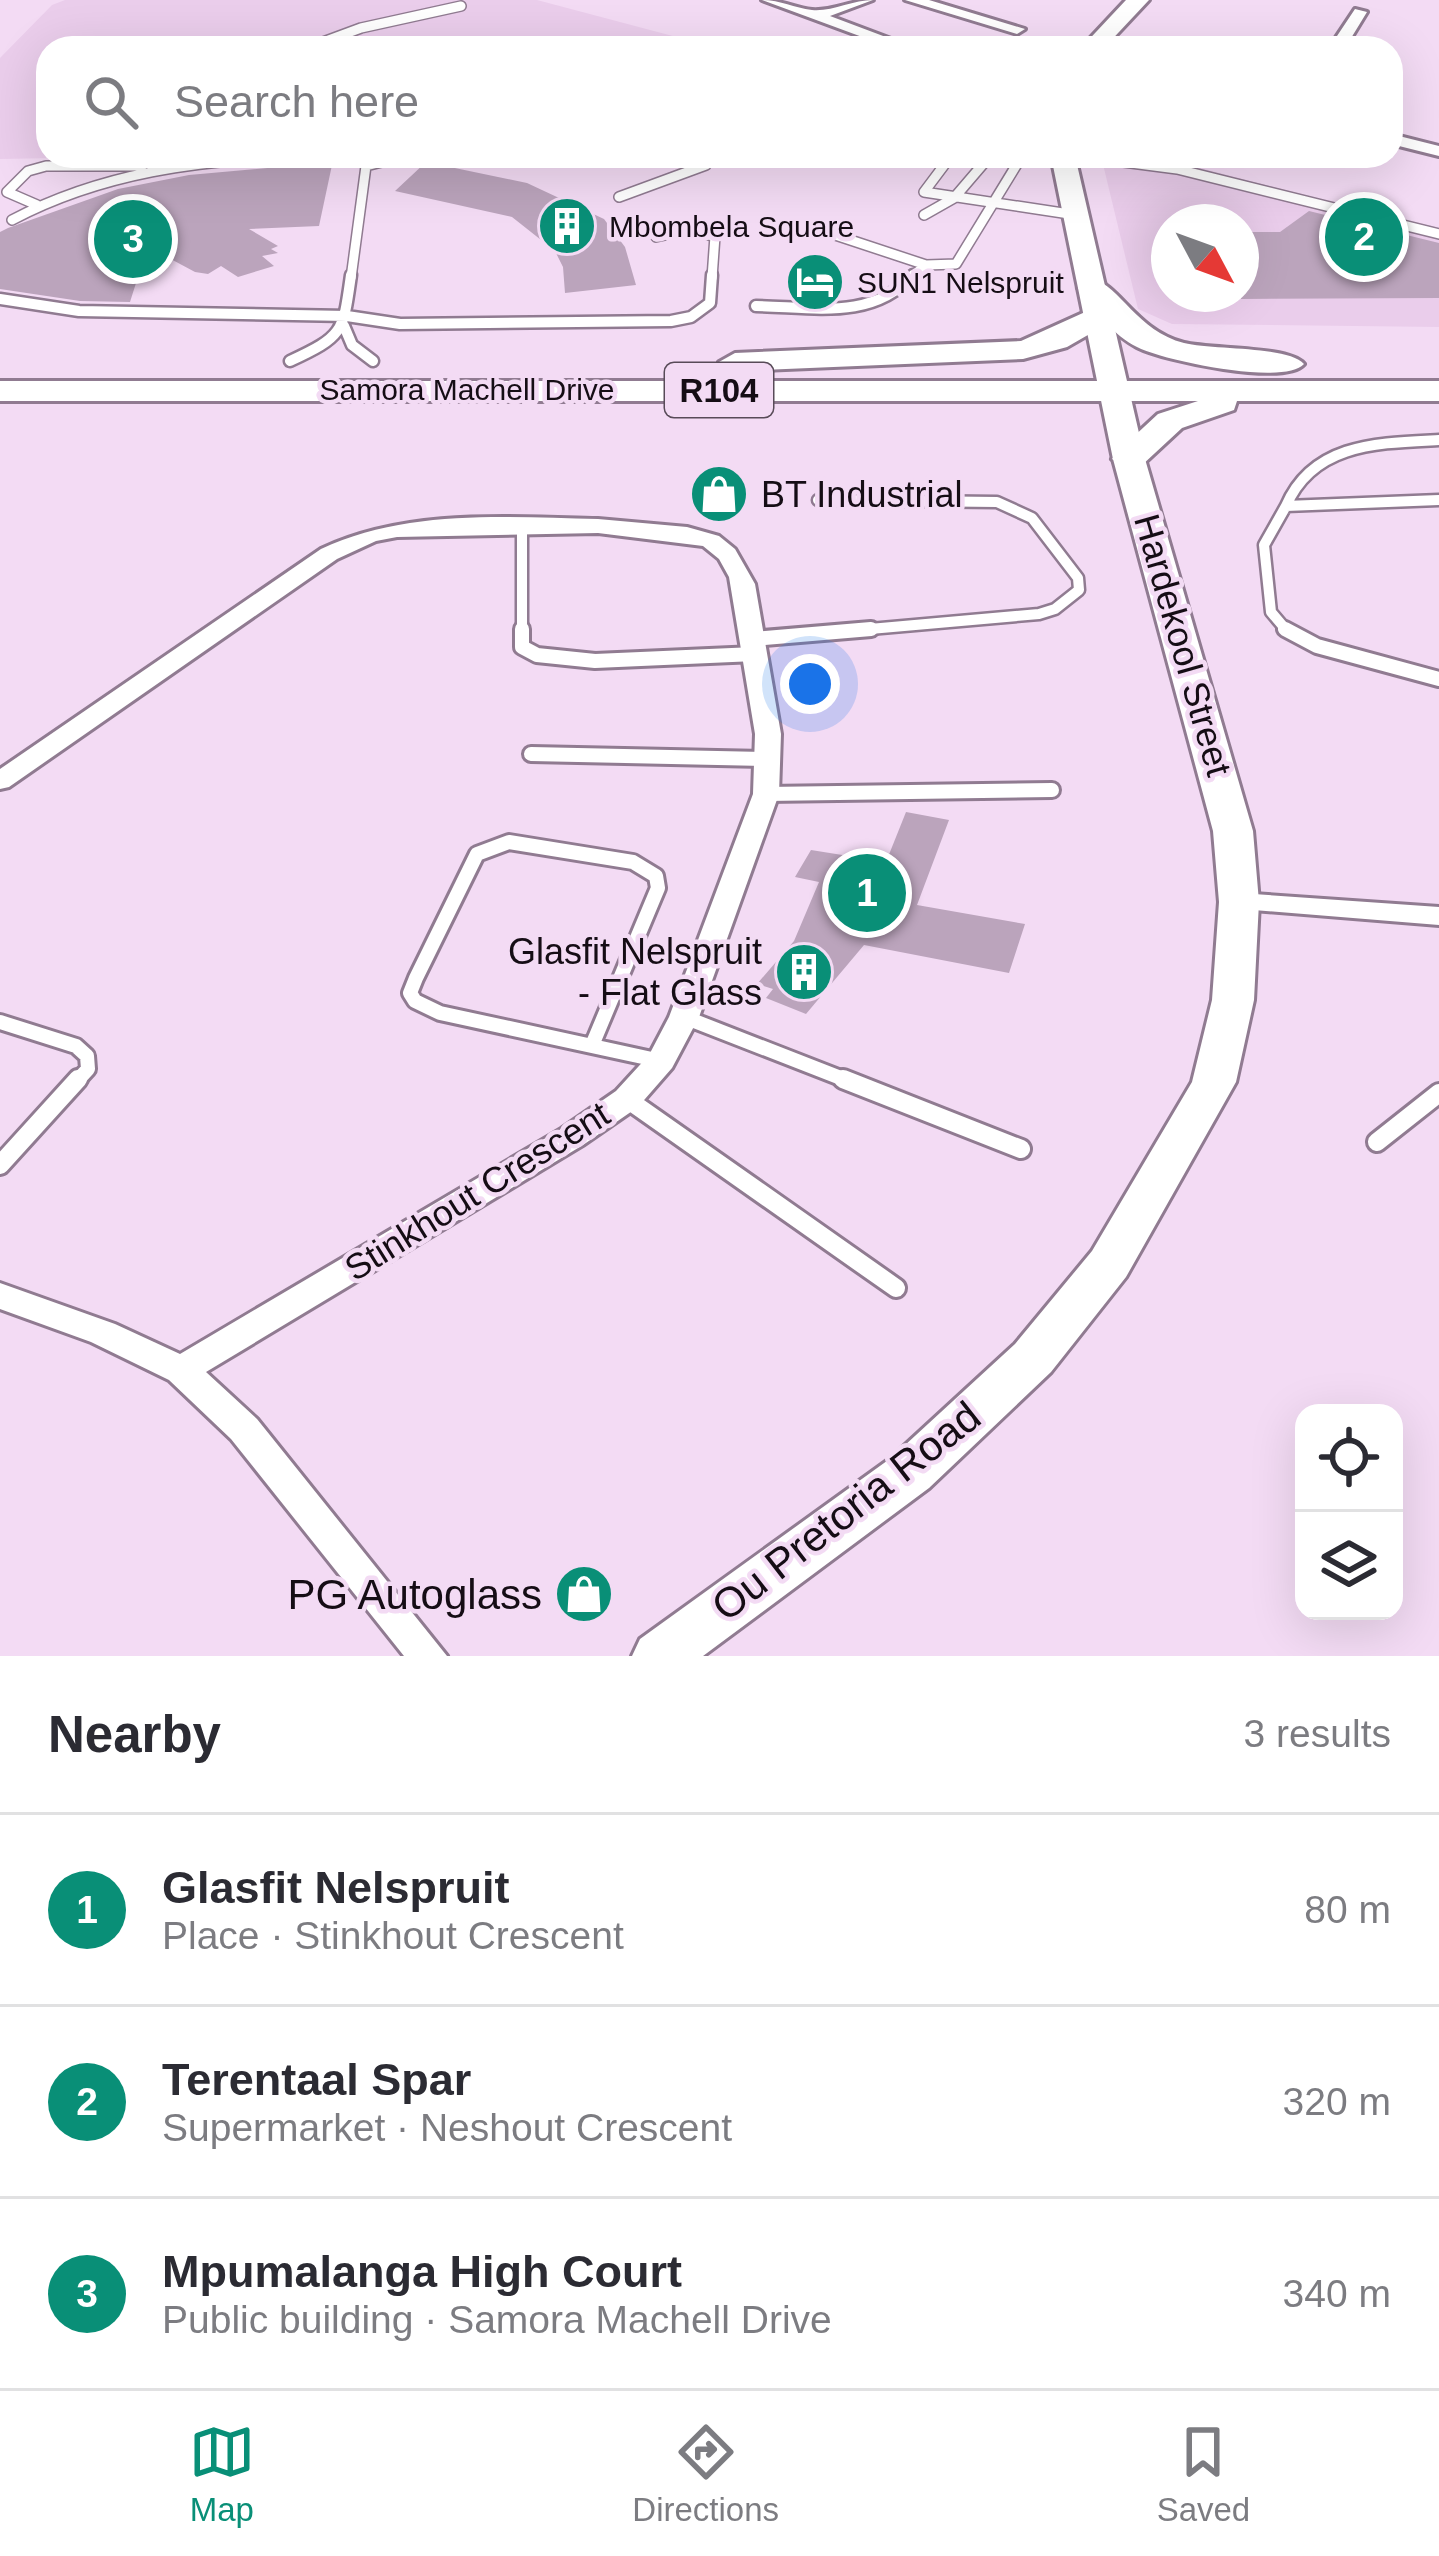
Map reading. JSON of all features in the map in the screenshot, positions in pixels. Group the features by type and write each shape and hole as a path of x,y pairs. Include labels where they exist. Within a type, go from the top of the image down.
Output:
{"main road":[{"path":"1135,36 1163,0"},
{"path":"1103,36 1136,2"},
{"name":"Hardekool Street","path":"1066,168 1129,459 1220,771 1233,831 1239,902"},
{"path":"735,362 1023,350 1056,340 1095,302 1144,338 1178,349 1288,364"},
{"name":"Samora Machell Drive","path":"0,365 735,362 1111,377 1435,382"},
{"name":"Samora Machell Drive","path":"0,391 1111,377 1288,364 1435,382"},
{"path":"1129,459 1170,421 1221,403 1435,382"},
{"name":"Ou Pretoria Road","path":"660,1656 910,1473 1033,1358 1109,1264 1214,1082 1233,1000 1239,902"}],"street":[{"path":"769,0 872,36"},
{"path":"814,16 866,0"},
{"path":"912,0 1017,29"},
{"path":"1345,36 1360,12"},
{"path":"1403,142 1439,151"},
{"name":"Stinkhout Crescent","path":"0,781 329,554 372,535 410,529 640,526 708,539 737,566 768,734 766,794 684,1017 661,1061 627,1099 572,1137 181,1370"},
{"path":"1239,902 1439,916"},
{"path":"0,1296 103,1333 181,1370 244,1430 427,1656"}],"lane":[{"path":"340,36 461,6"},
{"path":"36,168 7,192 38,205"},
{"path":"12,220 38,205 158,168"},
{"path":"366,168 345,321 352,345 373,361"},
{"path":"619,197 698,168"},
{"path":"940,168 922,189 928,195 1076,215"},
{"path":"924,215 954,198 980,168"},
{"path":"814,228 926,265 950,266 961,260 1015,168"},
{"path":"1169,168 1439,234"},
{"path":"0,299 79,311 400,324 671,321 705,310 710,304 715,236 683,231 656,237"},
{"path":"756,306 841,306 885,299 926,265"},
{"path":"290,361 323,346 345,321"},
{"path":"1439,440 1331,454 1300,475 1264,545 1271,612 1288,632 1317,646 1439,679"},
{"path":"522,527 522,647 530,656 566,662 1039,614 1055,609 1079,590 1078,578 1032,518 997,502 818,500"},
{"path":"1286,506 1439,500"},
{"path":"532,754 767,759"},
{"path":"766,794 1052,790"},
{"path":"592,1043 658,888 656,876 633,862 509,842 492,845 477,854 410,993 415,1001 440,1013 661,1061"},
{"path":"684,1017 1021,1149"},
{"path":"0,1022 76,1046 87,1056 88,1069 0,1165"},
{"path":"1377,1142 1439,1094"},
{"path":"627,1099 896,1288"}],"shaded area":[{"path":"65,0 537,0 673,36 36,36 36,158 0,159 0,58 52,5"},
{"path":"1104,168 1200,168 1439,230 1439,327 1172,324 1138,309"}],"building":[{"path":"331,168 319,226 249,229 278,246 271,249 278,253 262,256 274,266 238,277 221,266 208,274 195,272 167,257 136,283 130,302 80,301 0,289 0,232 118,189 189,175"},
{"name":"Mbombela Square","path":"420,168 455,168 527,183 604,219 625,247 636,285 565,293 563,267 555,251 512,217 395,191"},
{"path":"1309,211 1439,243 1439,298 1259,299 1259,232 1280,232"},
{"path":"906,812 949,820 917,905 1025,924 1009,973 864,945 806,1014 766,998 773,989 757,984 794,941 819,882 795,877 811,850 886,862"}],"place":[{"name":"Mbombela Square","path":"567,226"},
{"name":"Terentaal Spar","path":"1364,237"},
{"name":"Mpumalanga High Court","path":"133,239"},
{"name":"SUN1 Nelspruit","path":"815,282"},
{"name":"BT Industrial","path":"719,494"},
{"name":"Glasfit Nelspruit","path":"867,893"},
{"name":"Glasfit Nelspruit - Flat Glass","path":"804,972"},
{"name":"PG Autoglass","path":"584,1594"}]}
